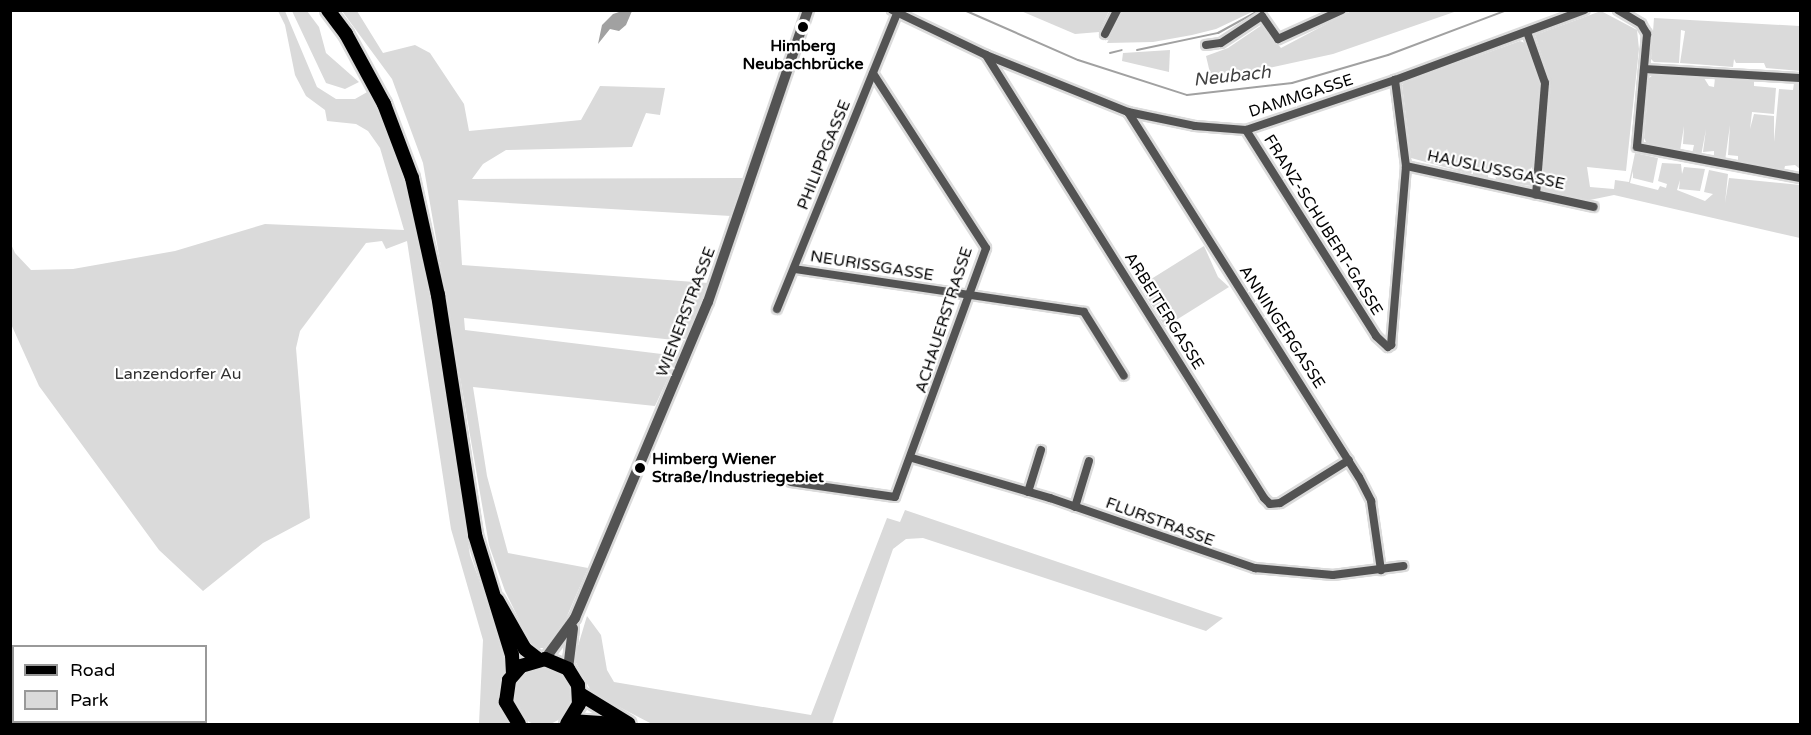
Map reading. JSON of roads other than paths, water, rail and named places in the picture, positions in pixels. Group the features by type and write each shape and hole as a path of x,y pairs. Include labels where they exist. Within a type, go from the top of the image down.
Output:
{"main road":[{"path":"328,10 346,34 384,104 412,178 438,295 475,535 513,673 507,687 506,702 517,724"},
{"path":"493,594 525,649 541,659 568,669 580,694 629,724"},
{"path":"513,673 541,659"},
{"path":"580,694 569,723 616,724"}],"street":[{"name":"WIENERSTRASSE","path":"568,669 575,618 708,302 808,10"},
{"path":"1105,34 1117,10"},
{"path":"1206,45 1221,43 1262,16 1278,39 1342,10"},
{"name":"DAMMGASSE","path":"895,12 986,55 1128,112 1195,126 1246,130 1395,80 1584,10"},
{"path":"1617,10 1646,31 1637,147 1800,178"},
{"name":"PHILIPPGASSE","path":"777,309 873,73 895,12"},
{"path":"1527,32 1545,84 1536,195"},
{"name":"ARBEITERGASSE","path":"986,55 1264,498 1270,504 1280,503 1349,460"},
{"path":"1644,69 1800,78"},
{"name":"ACHAUERSTRASSE","path":"791,482 895,497 912,458 986,248 873,73"},
{"name":"HAUSLUSSGASSE","path":"1395,80 1406,166 1594,207"},
{"name":"ANNINGERGASSE","path":"1128,112 1349,460 1371,501 1381,570"},
{"name":"FRANZ-SCHUBERT-GASSE","path":"1246,130 1382,345 1391,345 1406,166"},
{"name":"NEURISSGASSE","path":"794,269 1084,312 1124,376"},
{"path":"1028,492 1041,450"},
{"name":"FLURSTRASSE","path":"912,458 1075,507 1255,568 1333,575 1403,566"},
{"path":"1075,507 1089,461"},
{"name":"WIENERSTRASSE","path":"541,659 575,618"}],"waterway":[{"name":"Neubach","path":"964,10 1078,60 1187,95 1292,83 1388,55 1507,10"},
{"path":"1137,50 1218,33 1260,10"},
{"path":"1110,53 1122,50"}],"place":[{"name":"Himberg Neubachbrücke","path":"803,27"},
{"name":"Himberg Wiener Straße/Industriegebiet","path":"640,468"}],"park label":[{"name":"Lanzendorfer Au","path":"178,374"}]}
